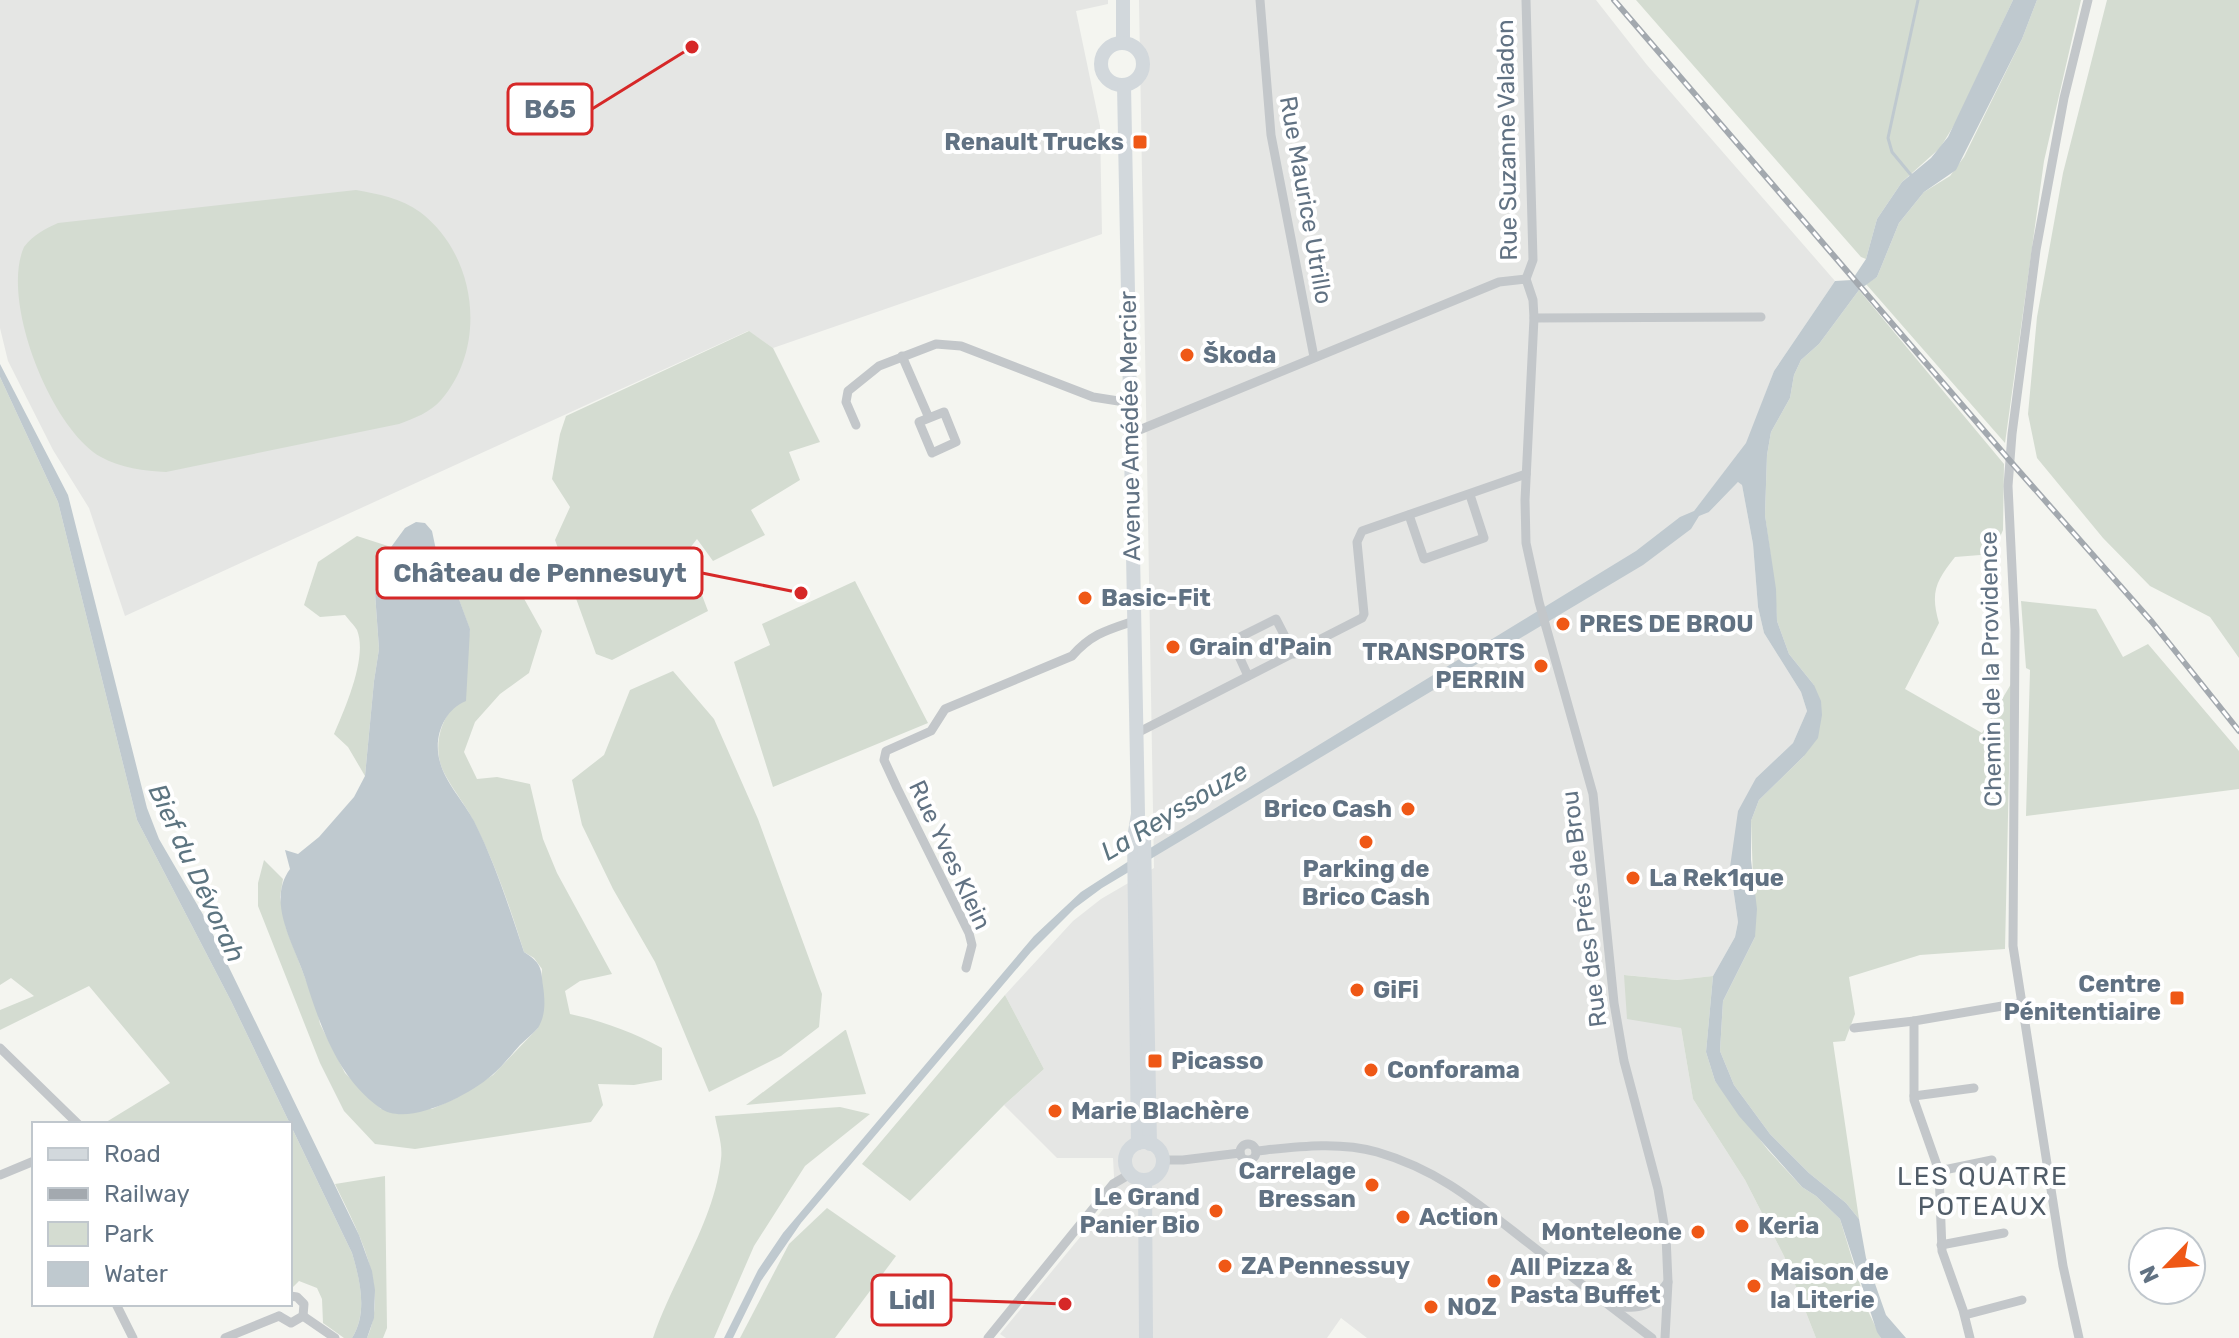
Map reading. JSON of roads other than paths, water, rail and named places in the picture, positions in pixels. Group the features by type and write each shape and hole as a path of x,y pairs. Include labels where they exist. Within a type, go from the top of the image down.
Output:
{"main road":[{"path":"1123,0 1123,43"},
{"path":"1123,43 1136,49 1143,61 1141,75 1124,85 1108,79 1102,64 1108,49 1123,43"},
{"name":"Avenue Amédée Mercier","path":"1124,85 1137,733 1138,814 1134,838 1139,853 1144,1144"},
{"path":"1144,1144 1158,1150 1162,1160 1156,1175 1145,1180 1130,1174 1125,1157 1128,1151 1144,1144"},
{"path":"1145,1180 1146,1338"}],"street":[{"name":"Rue Maurice Utrillo","path":"1260,0 1271,135 1314,357"},
{"name":"Rue Suzanne Valadon","path":"1526,0 1533,260 1526,279"},
{"name":"Chemin de la Providence","path":"2079,1338 2063,1266 2013,946 2015,644 2008,486 2012,434 2041,223 2064,98 2088,0"},
{"path":"1132,433 1499,282 1526,279"},
{"name":"Rue des Prés de Brou","path":"1526,279 1533,300 1534,318 1526,474 1526,543 1539,602 1593,794 1614,1003 1624,1061 1658,1189 1666,1236 1668,1282 1665,1338"},
{"path":"1534,318 1761,317"},
{"path":"856,425 846,402 848,391 879,366 936,344 961,346 1093,397 1131,403"},
{"path":"902,356 929,418"},
{"path":"944,412 956,442 932,453 919,422 929,418 944,412"},
{"path":"1137,733 1362,618 1358,536 1362,531 1526,474"},
{"path":"1409,515 1424,559 1484,538 1470,495"},
{"path":"1248,676 1232,641 1276,619 1294,654"},
{"name":"Rue Yves Klein","path":"966,968 972,945 969,933 884,760 886,751 931,731 945,709 1072,656 1085,641 1102,631 1134,621"},
{"path":"1854,1028 2020,1003"},
{"path":"1914,1021 1914,1096 1939,1171 1941,1245 1970,1338"},
{"path":"0,1048 76,1122"},
{"path":"1914,1096 1974,1088"},
{"path":"1162,1160 1240,1153 1241,1158 1249,1161 1256,1151 1306,1145 1375,1151 1454,1185 1652,1338"},
{"path":"1939,1171 1992,1160"},
{"path":"0,1175 32,1162"},
{"path":"988,1338 1113,1184 1130,1174"},
{"path":"1941,1245 2004,1233"},
{"path":"1608,1304 1629,1309 1643,1307 1656,1298 1668,1282"},
{"path":"292,1296 304,1304 303,1316"},
{"path":"1965,1315 2022,1300"},
{"path":"117,1306 133,1338"},
{"path":"279,1306 279,1316"},
{"path":"279,1316 291,1323 303,1316"},
{"path":"225,1338 243,1334 279,1316"},
{"path":"303,1316 335,1338"}],"water":[{"path":"2013,0 2037,0 2022,39 1956,170 1924,192 1899,223 1877,277 1859,290 1819,344 1801,360 1794,375 1790,398 1771,432 1765,515 1776,589 1777,621 1789,654 1814,685 1821,701 1822,715 1818,738 1759,800 1751,821 1751,860 1757,909 1755,937 1723,1001 1720,1051 1734,1085 1770,1134 1809,1173 1846,1203 1859,1219 1866,1258 1886,1315 1906,1338 1881,1338 1840,1219 1802,1187 1739,1116 1715,1081 1706,1052 1713,976 1735,937 1738,922 1730,867 1738,811 1756,778 1793,743 1807,711 1801,692 1764,633 1758,607 1753,544 1742,485 1738,482 1709,512 1699,516 1691,529 1643,565 1102,888 1075,908 1031,952 801,1223 761,1281 733,1338 724,1338 758,1270 783,1233 1034,936 1081,892 1636,551 1680,517 1694,511 1746,443 1774,371 1835,281 1852,280 1866,259 1877,219 1902,182 1931,158 1948,137"},
{"path":"0,364 68,495 147,808 159,839 205,918 359,1235 372,1271 375,1290 374,1318 367,1338 352,1338 361,1307 360,1285 352,1253 292,1128 292,1122 289,1122 231,1001 137,820 58,502 0,377"},
{"path":"416,522 425,523 432,531 440,569 456,591 470,629 466,701 451,711 442,726 438,744 440,762 482,837 524,952 539,966 544,1002 538,1028 491,1076 453,1100 406,1114 380,1108 341,1066 324,1032 284,923 281,895 290,869 285,850 298,854 319,837 354,797 365,776 379,649 375,593 386,554 405,528"}],"waterway":[{"path":"1911,175 1892,152 1888,138 1918,0"}],"railway":[{"path":"1614,0 2152,622 2239,731"}],"place":[{"name":"B65","path":"692,47"},
{"name":"Renault Trucks","path":"1140,142"},
{"name":"Škoda","path":"1187,355"},
{"name":"Château de Pennesuyt","path":"801,593"},
{"name":"Basic-Fit","path":"1085,598"},
{"name":"PRES DE BROU","path":"1563,624"},
{"name":"Grain d'Pain","path":"1173,647"},
{"name":"TRANSPORTS PERRIN","path":"1541,666"},
{"name":"Brico Cash","path":"1408,809"},
{"name":"Parking de Brico Cash","path":"1366,842"},
{"name":"La Rek1que","path":"1633,878"},
{"name":"GiFi","path":"1357,990"},
{"name":"Centre Pénitentiaire","path":"2177,998"},
{"name":"Picasso","path":"1155,1061"},
{"name":"Conforama","path":"1371,1070"},
{"name":"Marie Blachère","path":"1055,1111"},
{"name":"Carrelage Bressan","path":"1372,1185"},
{"name":"Le Grand Panier Bio","path":"1216,1211"},
{"name":"Action","path":"1403,1217"},
{"name":"Keria","path":"1742,1226"},
{"name":"Monteleone","path":"1698,1232"},
{"name":"ZA Pennessuy","path":"1225,1266"},
{"name":"All Pizza & Pasta Buffet","path":"1494,1281"},
{"name":"Maison de la Literie","path":"1754,1286"},
{"name":"Lidl","path":"1065,1304"},
{"name":"NOZ","path":"1431,1307"}],"district":[{"name":"LES QUATRE POTEAUX","path":"1983,1191"}],"water label":[{"name":"La Reyssouze","path":"1174,811"},
{"name":"Bief du Dévorah","path":"197,873"}]}
